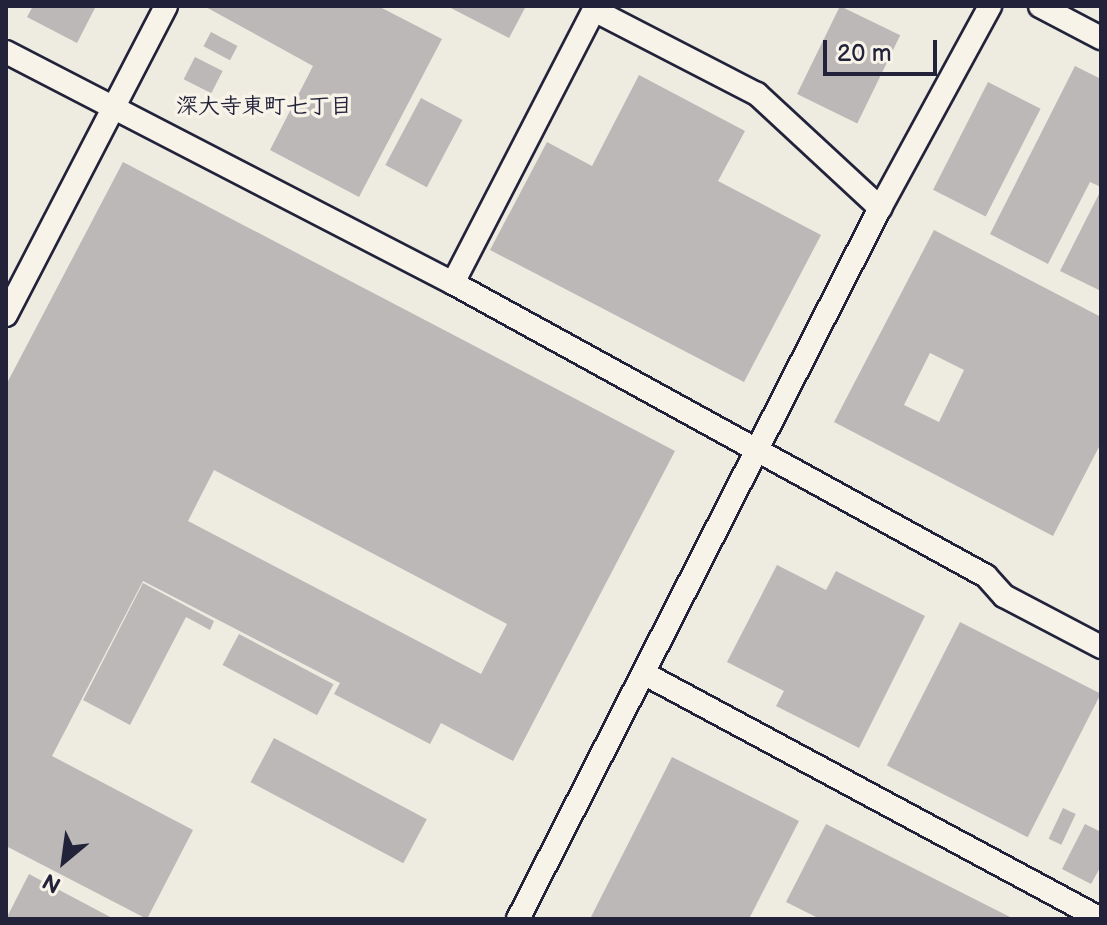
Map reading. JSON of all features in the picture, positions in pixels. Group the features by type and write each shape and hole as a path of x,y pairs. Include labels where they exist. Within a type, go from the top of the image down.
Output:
{"lane":[{"path":"6,315 116,108 166,6"},
{"path":"518,919 880,208 990,6"},
{"path":"1040,6 1101,38"},
{"path":"453,283 595,8 757,94 880,208"},
{"path":"6,52 453,283 986,576 1004,596 1101,647"},
{"path":"645,674 1101,919"}],"building":[{"path":"33,6 96,6 77,43 27,17"},
{"path":"204,6 378,6 442,39 359,197 270,150 313,66"},
{"path":"447,6 526,6 509,38"},
{"path":"840,6 900,35 857,123 797,94"},
{"path":"211,32 237,46 230,60 203,46"},
{"path":"195,57 223,71 211,93 184,79"},
{"path":"1075,66 1101,79 1101,187 1090,182 1048,264 990,234"},
{"path":"639,75 745,131 718,181 821,235 744,382 490,250 547,142 592,166"},
{"path":"988,82 1041,109 986,217 933,190"},
{"path":"421,98 462,120 427,187 385,165"},
{"path":"123,162 675,451 513,761 441,723 430,744 334,694 340,683 143,581 52,756 193,830 147,919 6,846 6,385","holes":["214,470 507,624 481,674 188,521"]},
{"path":"1101,190 1101,291 1060,271"},
{"path":"934,230 1101,317 1101,443 1053,536 834,422","holes":["930,353 964,370 939,422 904,405"]},
{"path":"777,565 826,590 836,571 925,616 859,748 776,706 784,691 727,662"},
{"path":"143,583 214,621 210,630 186,617 130,725 83,700"},
{"path":"960,622 1101,694 1028,837 887,765"},
{"path":"239,634 333,684 317,715 223,665"},
{"path":"274,738 427,819 403,863 251,782"},
{"path":"672,757 799,821 749,919 590,919"},
{"path":"1063,808 1076,814 1061,845 1049,839"},
{"path":"826,824 1014,919 820,919 786,902"},
{"path":"1085,824 1101,832 1101,866 1091,884 1062,869"},
{"path":"29,874 114,919 6,919"}],"district":[{"name":"深大寺東町七丁目","path":"264,107"}]}
